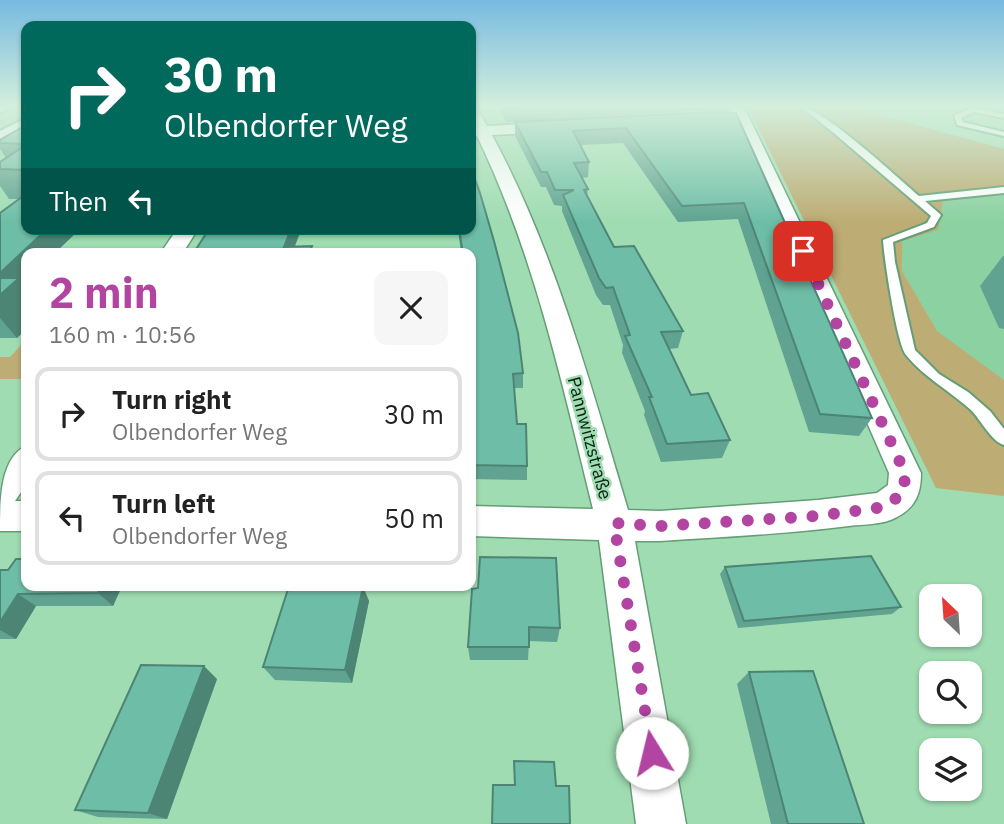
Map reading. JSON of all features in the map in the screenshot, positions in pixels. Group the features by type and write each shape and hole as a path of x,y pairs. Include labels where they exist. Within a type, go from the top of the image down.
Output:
{"street":[{"name":"Pannwitzstraße","path":"487,145 506,178 537,258 579,393 614,523 661,824"},
{"path":"476,521 660,526 818,516 885,507 904,492 905,473 751,145"},
{"path":"0,496 21,466"},
{"path":"0,516 21,516"}],"lane":[{"path":"852,145 936,215 931,225 888,240 890,262 909,351 934,377 963,395 985,415 1004,439"},
{"path":"918,199 1004,190"}],"shaded area":[{"path":"767,145 991,145 1004,149 1004,194 943,201 938,230 902,241 902,271 937,331 1004,380 1004,496 936,488"},
{"path":"1004,194 1004,380 937,332 902,271 902,241 937,230 942,201"},
{"path":"21,345 21,379 0,379 0,357 10,357"}],"building":[{"path":"527,145 580,145 589,162 574,163 588,189 584,190 614,247 634,246 683,331 661,332 691,395 708,393 730,440 667,444 649,397 652,397 625,336 630,335 613,287 606,288 599,278 563,195 574,190 555,190 547,172 541,172"},
{"path":"639,145 750,145 872,418 820,414 744,203 682,206"},
{"path":"21,148 21,170 0,169 0,162"},
{"path":"476,182 518,333 523,373 513,374 517,424 526,424 527,466 476,465 476,248 462,248 460,235 476,235"},
{"path":"21,198 21,235 41,235 27,248 21,248 21,253 0,273 0,213"},
{"path":"205,235 289,235 284,247 312,246 311,248 197,248"},
{"path":"0,278 19,278 0,295"},
{"path":"871,556 901,607 744,621 725,567"},
{"path":"480,557 556,558 560,628 529,627 529,647 468,647 472,591 478,588"},
{"path":"16,559 21,559 21,591 99,591 18,594 0,622 0,570 8,570"},
{"path":"287,591 362,591 345,670 263,667"},
{"path":"141,665 204,666 148,813 75,810"},
{"path":"813,671 864,824 788,824 749,672"},
{"path":"514,761 554,762 556,786 569,786 570,824 492,824 493,785 515,785"}],"route":[{"path":"652,753 614,523 660,526 818,516 885,507 904,492 905,473 803,251"}]}
